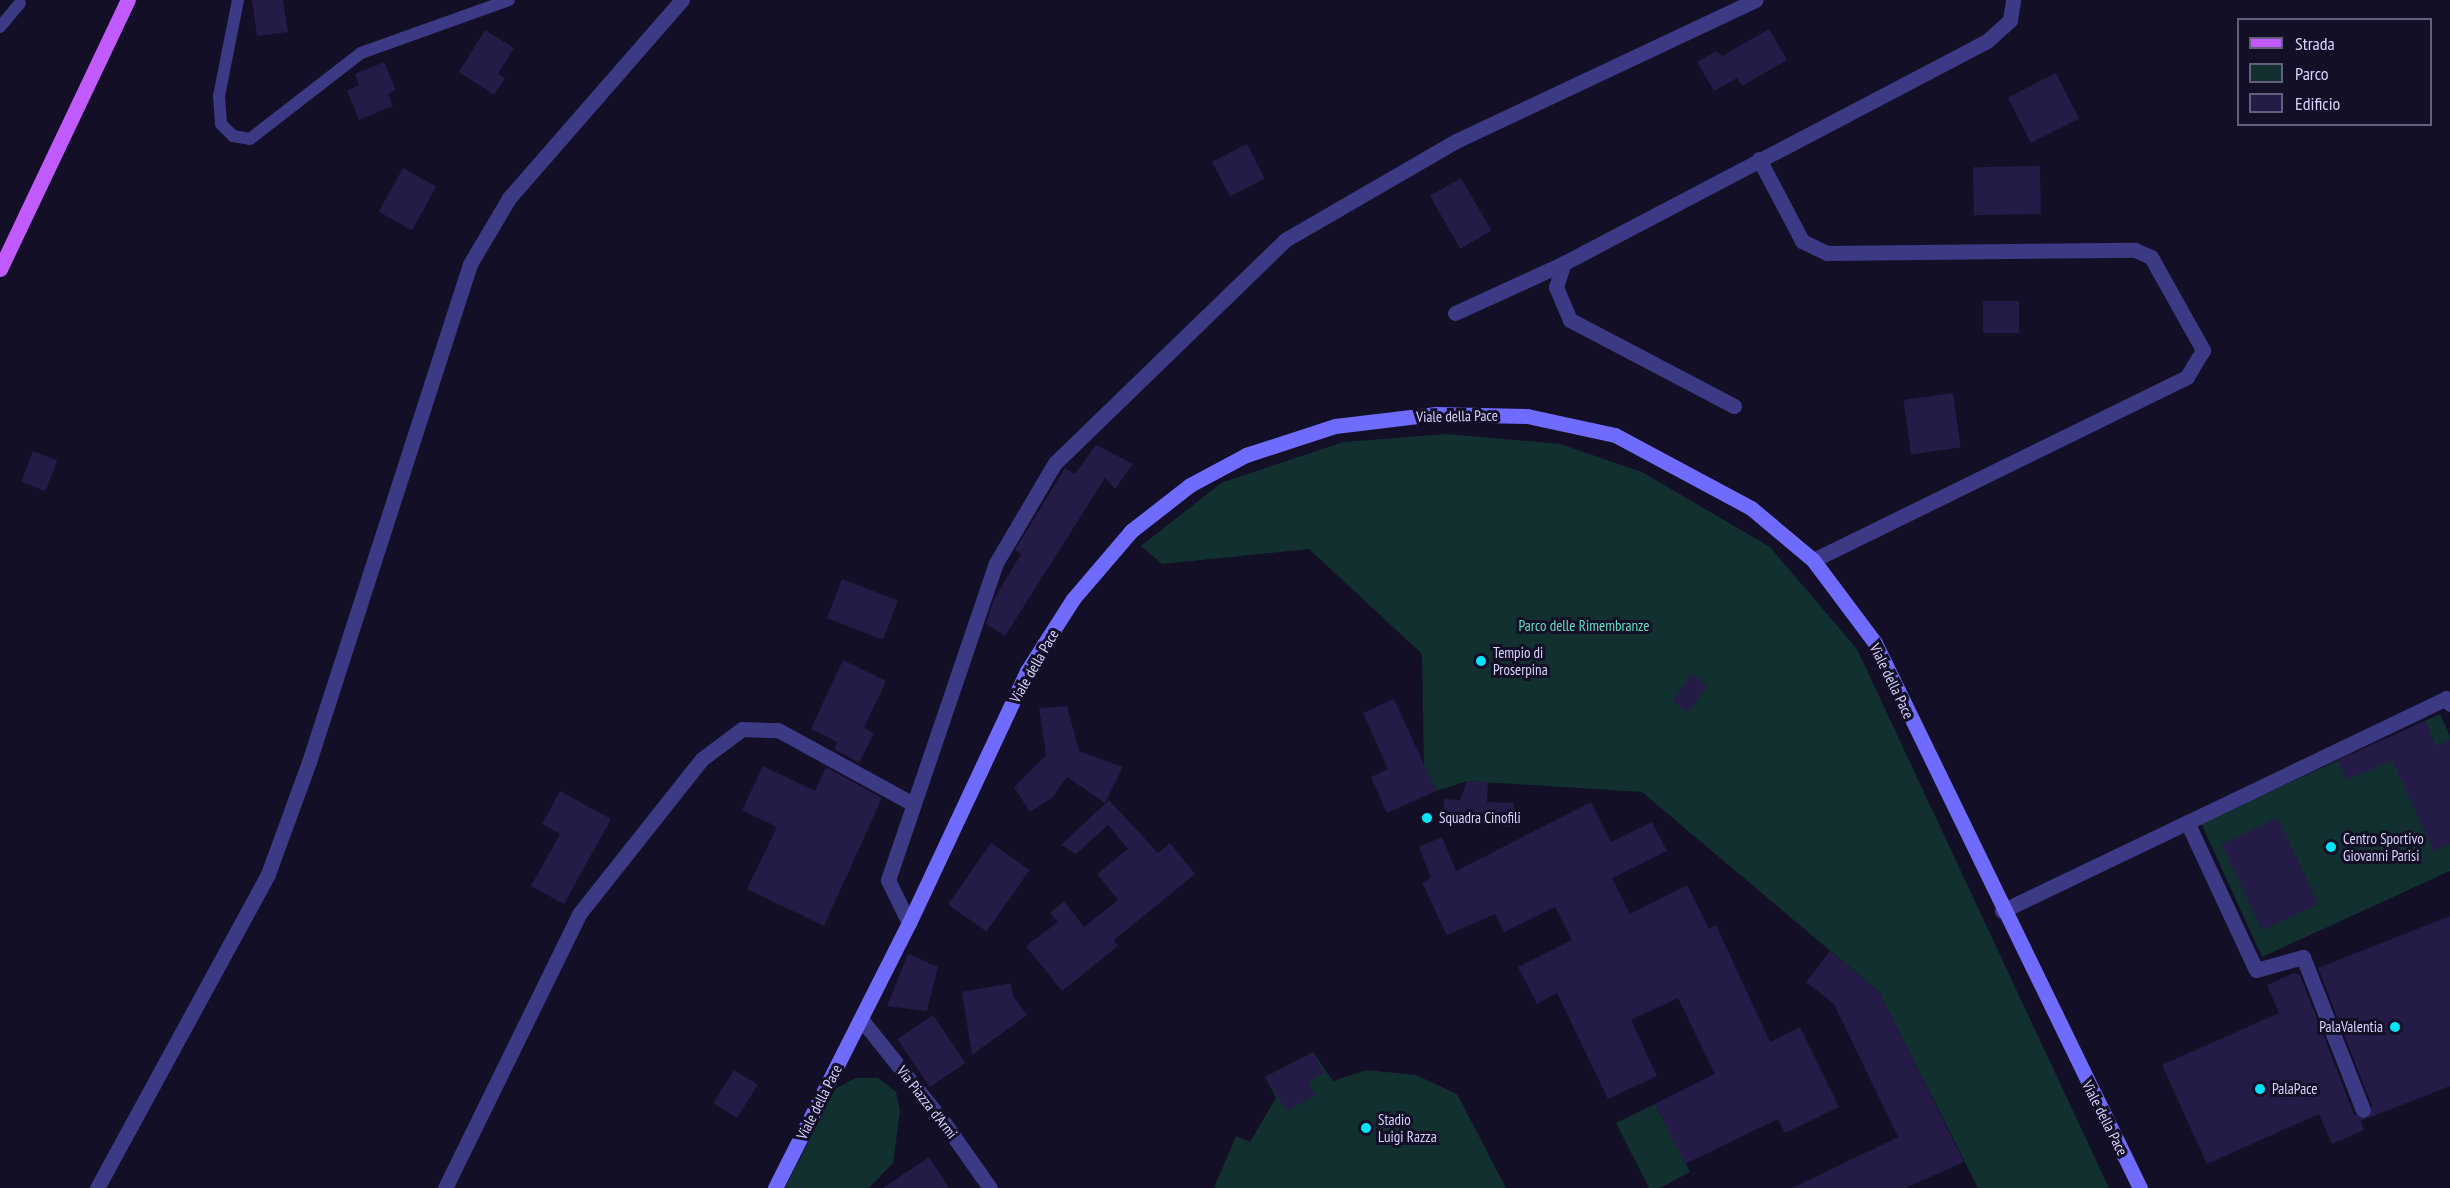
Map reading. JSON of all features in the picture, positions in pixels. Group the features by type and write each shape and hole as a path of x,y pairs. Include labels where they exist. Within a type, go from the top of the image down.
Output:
{"main road":[{"path":"0,269 129,0"},
{"name":"Viale della Pace","path":"775,1188 909,923 1027,671 1073,599 1131,531 1190,485 1246,455 1335,426 1436,414 1527,416 1615,435 1686,470 1751,508 1813,560 1875,643 2002,911 2140,1188"}],"street":[{"path":"97,1188 268,874 470,264 509,198 682,0"},
{"path":"909,923 888,880 996,563 1055,463 1285,240 1456,141 1756,0"},
{"path":"1455,313 1564,263 1758,159 1987,41 2010,20 2013,0"},
{"path":"1758,159 1802,241 1827,253 2135,250 2151,257 2203,350 2187,377 1813,560"},
{"path":"1564,263 1556,287 1570,320 1734,406"},
{"path":"2002,911 2446,698 2450,704"},
{"path":"445,1188 579,914 702,759 742,729 778,730 913,804"},
{"path":"2187,822 2256,970 2303,957 2363,1110"},
{"name":"Via Piazza d'Armi","path":"861,1019 945,1124 990,1188"}],"lane":[{"path":"238,0 219,96 221,124 233,136 250,138 362,53 509,0"},
{"path":"0,27 20,3"}],"green space":[{"name":"Parco delle Rimembranze","path":"1447,434 1560,444 1642,472 1770,547 1857,649 2109,1188 1978,1188 1879,992 1642,792 1467,781 1436,791 1424,766 1422,654 1309,549 1162,564 1141,546 1221,483 1343,442"},
{"name":"Centro Sportivo Giovanni Parisi","path":"2440,714 2450,736 2450,871 2262,957 2201,823"},
{"name":"Stadio Luigi Razza","path":"1313,1052 1333,1081 1367,1070 1416,1075 1457,1094 1506,1188 1214,1188 1236,1136 1250,1142 1276,1098 1265,1077"},
{"path":"856,1078 878,1078 896,1092 900,1111 893,1163 869,1188 785,1188 835,1089"},
{"path":"1655,1104 1690,1172 1660,1188 1649,1188 1616,1123"}],"building":[{"path":"252,0 283,0 288,32 257,36"},
{"path":"1769,29 1787,60 1742,86 1737,78 1714,91 1697,62 1716,51 1722,56"},
{"path":"485,30 514,48 498,74 505,78 494,95 459,72"},
{"path":"384,62 396,90 388,94 393,106 359,120 347,91 359,85 355,74"},
{"path":"2056,73 2079,118 2031,143 2008,98"},
{"path":"1247,144 1265,179 1230,196 1212,162"},
{"path":"2040,166 2041,214 1974,215 1973,167"},
{"path":"403,168 436,186 412,230 379,212"},
{"path":"1461,178 1492,231 1460,249 1430,196"},
{"path":"1983,301 2019,301 2019,333 1983,333"},
{"path":"1953,393 1961,447 1911,454 1903,400"},
{"path":"1096,445 1133,464 1115,489 1105,478 1005,636 986,624 994,599 1021,554 1015,550 1065,468 1075,474"},
{"path":"33,451 57,460 45,491 21,482"},
{"path":"842,579 898,601 883,640 827,618"},
{"path":"843,660 886,681 864,728 874,733 859,763 834,749 837,742 811,729"},
{"path":"1692,674 1707,685 1688,712 1673,701"},
{"path":"1394,699 1436,791 1387,813 1371,777 1388,769 1363,713"},
{"path":"1067,706 1079,751 1123,767 1105,803 1067,777 1052,798 1030,812 1014,787 1046,755 1039,708"},
{"path":"2425,721 2436,746 2450,740 2450,844 2434,851 2392,760 2347,780 2338,760"},
{"path":"763,766 815,791 826,767 882,798 824,926 747,889 777,827 742,810"},
{"path":"1467,781 1488,782 1487,802 1514,803 1513,827 1443,823 1444,799 1460,800"},
{"path":"560,791 611,819 564,904 531,886 560,834 542,824"},
{"path":"1109,800 1158,853 1170,843 1195,874 1114,940 1118,946 1062,991 1026,946 1058,922 1050,913 1064,901 1084,927 1118,900 1097,874 1128,849 1108,825 1076,854 1061,845"},
{"path":"1591,802 1611,842 1652,822 1667,851 1612,878 1630,914 1687,885 1709,929 1716,925 1770,1042 1800,1027 1839,1107 1785,1133 1778,1119 1685,1164 1655,1104 1715,1074 1678,998 1631,1020 1657,1076 1608,1099 1557,993 1537,1004 1518,967 1572,940 1555,907 1504,932 1495,914 1447,935 1422,883 1431,878 1419,847 1442,837 1456,871"},
{"path":"2278,818 2318,904 2262,930 2222,844"},
{"path":"991,843 1030,870 986,931 948,904"},
{"name":"PalaValentia","path":"2450,916 2450,1086 2367,1119 2372,1106 2318,968"},
{"path":"1830,951 1879,992 1964,1162 1905,1188 1792,1188 1898,1137 1834,1004 1806,982"},
{"path":"908,954 938,967 927,1011 887,1006"},
{"name":"PalaPace","path":"2294,973 2300,975 2354,1114 2367,1119 2361,1121 2364,1130 2332,1144 2319,1114 2207,1164 2162,1065 2279,1013 2267,985"},
{"path":"1011,983 1013,996 1027,1015 972,1055 962,992"},
{"path":"933,1015 965,1063 930,1087 897,1039"},
{"path":"1313,1052 1324,1073 1308,1082 1315,1096 1287,1111 1265,1077"},
{"path":"734,1070 758,1085 737,1118 713,1103"},
{"path":"929,1157 949,1188 883,1188"}],"place":[{"name":"Tempio di Proserpina","path":"1481,661"},
{"name":"Squadra Cinofili","path":"1427,818"},
{"name":"Centro Sportivo Giovanni Parisi","path":"2331,847"},
{"name":"PalaValentia","path":"2395,1027"},
{"name":"PalaPace","path":"2260,1089"},
{"name":"Stadio Luigi Razza","path":"1366,1128"}]}
